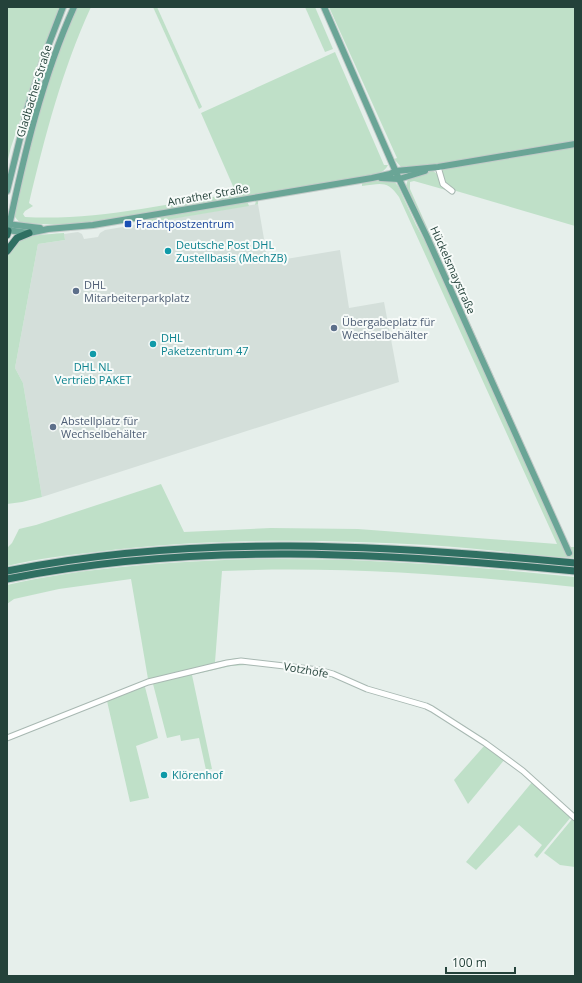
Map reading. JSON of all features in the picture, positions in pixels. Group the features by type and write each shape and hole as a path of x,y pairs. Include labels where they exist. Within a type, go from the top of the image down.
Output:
{"highway":[{"path":"7,251 17,238 29,233"},
{"path":"7,571 123,553 196,548 264,546 320,546 400,549 575,563"},
{"path":"7,579 135,560 266,554 391,557 575,571"}],"main road":[{"name":"Gladbacher Straße","path":"7,191 28,106 45,54 63,7"},
{"name":"Gladbacher Straße","path":"8,229 26,149 41,95 54,55 74,7"},
{"name":"Hückelsmaystraße","path":"324,7 399,179 430,244 566,547"},
{"name":"Anrather Straße","path":"8,229 48,229 93,225 372,178 396,171 438,167 575,144"},
{"name":"Anrather Straße","path":"372,178 399,179 438,167"},
{"name":"Anrather Straße","path":"8,229 29,233 48,229"}],"street":[{"path":"438,167 443,184 452,191"},
{"name":"Votzhöfe","path":"7,738 148,682 228,662 241,661 319,670 333,674 367,689 432,709 485,743 524,771 575,818"}],"shaded area":[{"name":"DHL Paketzentrum 47","path":"258,204 268,262 340,250 349,308 384,302 399,382 42,497 23,383 15,368 38,244 65,240 64,234 78,232 82,234 84,239 98,237 100,233 105,230"}],"green space":[{"path":"7,7 60,7 50,31 7,163"},
{"path":"77,7 91,7 71,55 55,104 29,203 33,206 25,211 23,214 25,217 51,218 104,214 236,193 201,113 335,52 384,165 388,165 384,170 374,175 106,220 64,225 20,223 15,217 15,208 35,127 54,66"},
{"path":"153,7 157,7 202,107 199,109"},
{"path":"305,7 315,7 333,49 325,52"},
{"path":"329,7 575,7 575,142 430,166 401,167 394,159 397,158"},
{"path":"575,146 575,226 453,190 445,185 440,172 445,168"},
{"path":"432,170 437,174 441,183 453,192 414,181 410,182 410,189 570,547 575,547 575,558 428,545 262,541 137,547 74,554 7,566 7,548 12,543 19,529 36,525 161,484 184,532 271,528 358,529 557,544 399,197 395,192 383,184 362,186 362,183 258,200 258,204 255,205 256,201 260,198 364,182 387,180 394,181 398,186 416,225 432,254 570,552 406,186 408,179 413,175"},
{"path":"247,201 249,206 136,225 135,221"},
{"path":"64,233 65,240 38,244 15,368 23,383 42,497 7,504 8,255 17,243 24,239 32,236"},
{"path":"250,559 350,560 491,569 575,577 575,587 443,575 310,570 222,571 215,662 237,658 318,668 339,674 377,690 333,673 303,667 242,659 200,667 151,679 7,737 7,735 148,679 131,579 59,589 14,599 7,604 7,585 67,574 128,566"},
{"path":"239,663 281,667 246,665 231,666 192,675 212,769 206,770 199,738 181,741 180,735 167,738 153,684 159,681"},
{"path":"142,686 145,687 158,738 136,746 149,798 130,802 107,701 13,739 15,736"},
{"path":"388,693 431,705 485,740 526,770 574,815 526,771 431,706"},
{"path":"485,745 505,759 468,804 454,780"},
{"path":"533,781 571,817 537,858 534,855 542,845 519,825 476,870 466,862"},
{"path":"573,818 575,820 575,867 560,865 544,853"}],"place":[{"name":"Frachtpostzentrum","path":"128,224"},
{"name":"Deutsche Post DHL Zustellbasis (MechZB)","path":"168,251"},
{"name":"DHL Mitarbeiterparkplatz","path":"76,291"},
{"name":"Übergabeplatz für Wechselbehälter","path":"334,328"},
{"name":"DHL Paketzentrum 47","path":"153,344"},
{"name":"DHL NL Vertrieb PAKET","path":"93,354"},
{"name":"Abstellplatz für Wechselbehälter","path":"53,427"},
{"name":"Klörenhof","path":"164,775"}]}
